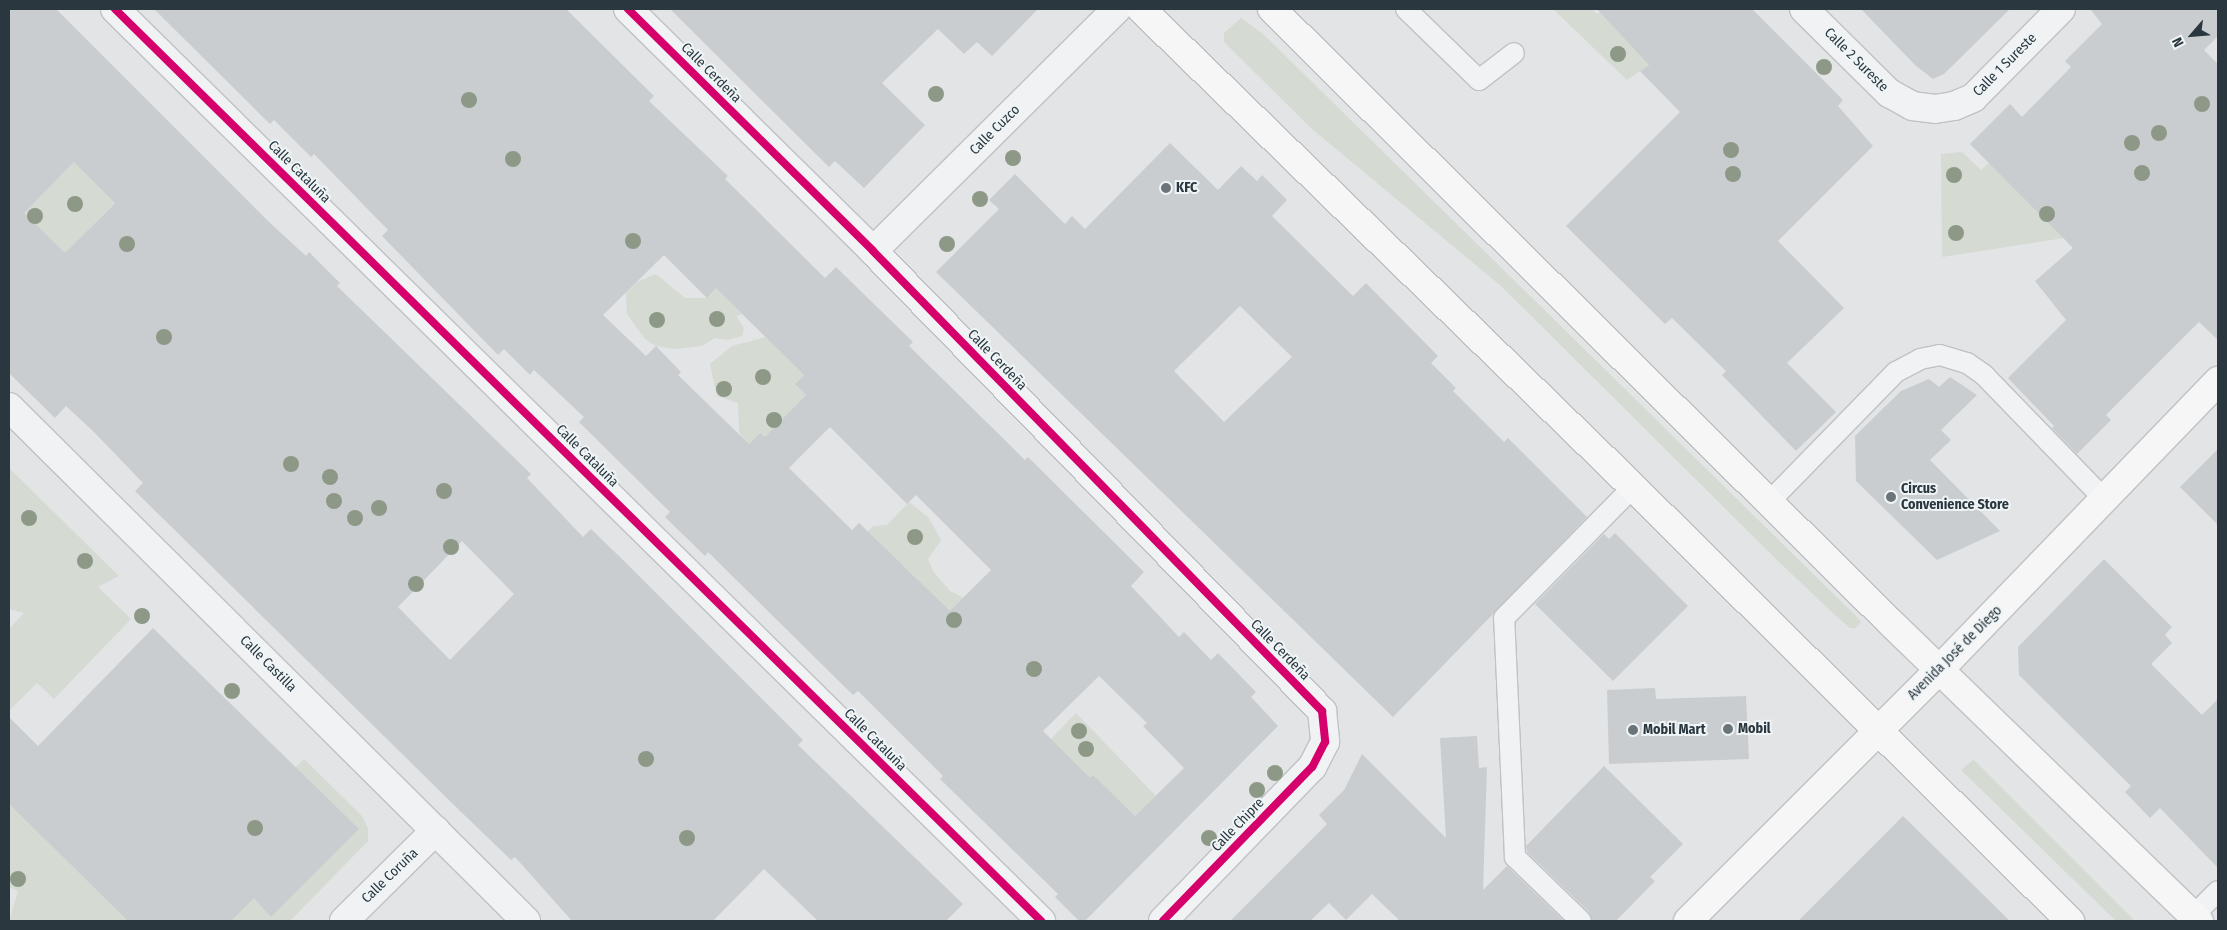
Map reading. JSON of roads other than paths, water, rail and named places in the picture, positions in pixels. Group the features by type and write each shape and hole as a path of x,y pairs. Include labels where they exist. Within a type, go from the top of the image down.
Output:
{"main road":[{"path":"1142,9 1633,487 1878,728 2070,921"},
{"path":"1272,9 1939,670 2196,918"},
{"name":"Avenida José de Diego","path":"1688,921 1878,728 1939,670 2218,381"}],"street":[{"name":"Calle Cataluña","path":"115,9 1041,921"},
{"name":"Calle Cerdeña","path":"628,9 873,251 1322,711 1325,742"},
{"name":"Calle Cuzco","path":"873,251 1117,9"},
{"name":"Calle 2 Sureste","path":"1804,9 1888,93 1912,106"},
{"name":"Calle 1 Sureste","path":"1912,106 1935,109 1954,106 1973,98 2061,9"},
{"name":"Calle Castilla","path":"9,407 526,921"},
{"name":"Calle Chipre","path":"1163,921 1312,767 1325,742"},
{"name":"Calle Coruña","path":"344,921 436,830"}],"lane":[{"path":"1406,9 1479,80 1514,53"},
{"path":"1769,502 1896,372 1920,360 1940,355 1967,363 1984,375 2104,500"},
{"path":"1581,921 1515,857 1504,618 1633,487"},
{"path":"2196,918 2218,891"}],"place":[{"name":"KFC","path":"1166,188"},
{"name":"Circus Convenience Store","path":"1891,497"},
{"name":"Mobil","path":"1728,729"},
{"name":"Mobil Mart","path":"1633,730"}]}
